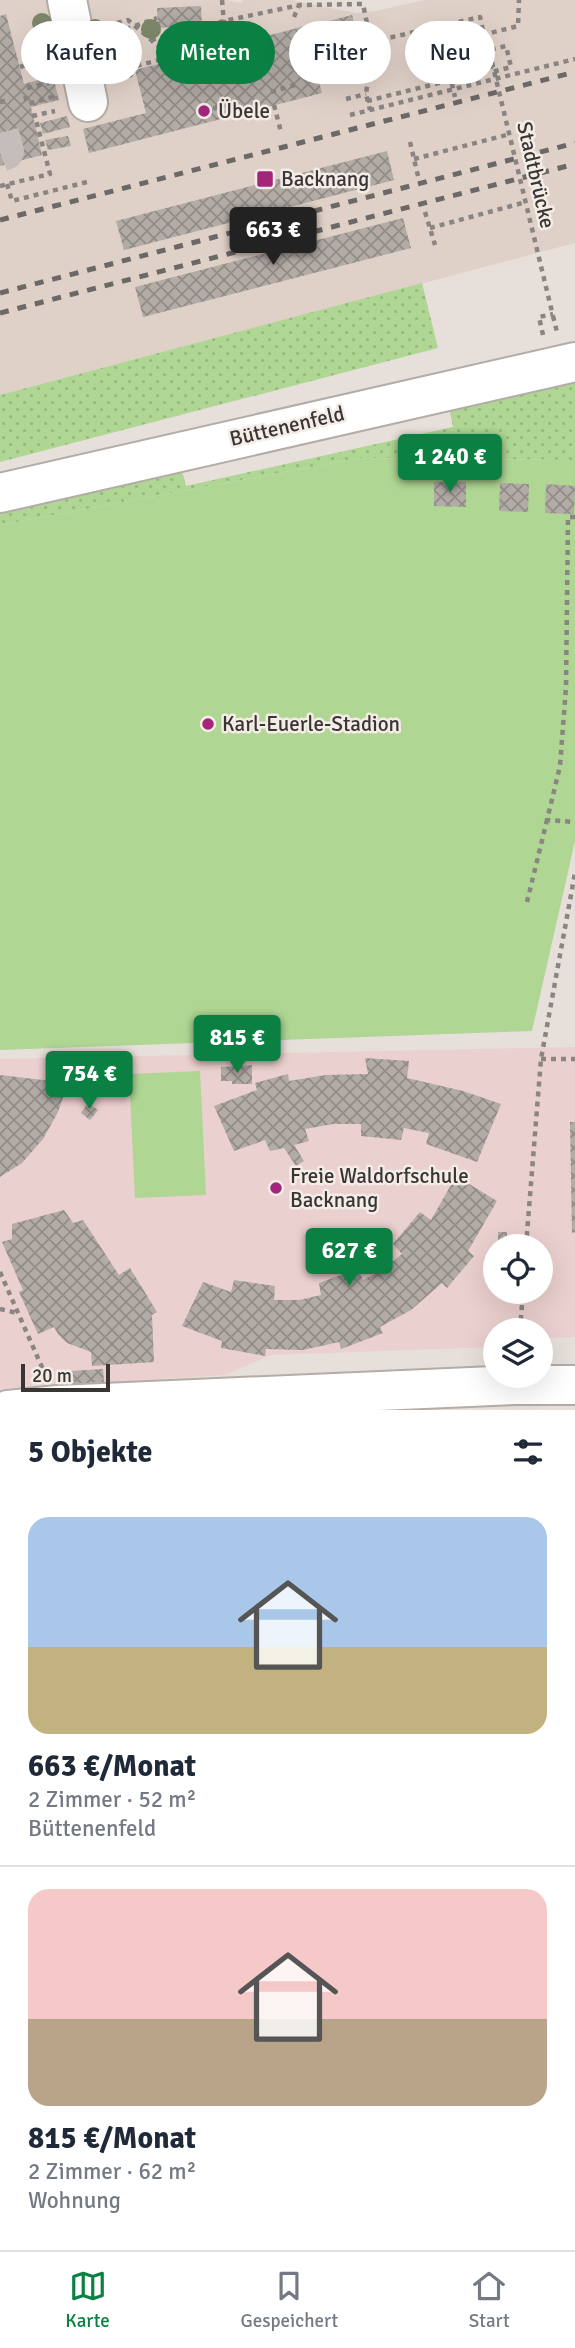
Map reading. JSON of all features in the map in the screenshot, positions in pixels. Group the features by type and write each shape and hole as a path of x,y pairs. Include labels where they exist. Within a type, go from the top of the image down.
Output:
{"street":[{"path":"66,0 88,102"},
{"name":"Büttenenfeld","path":"0,493 567,350"},
{"path":"8,1410 58,1405 516,1385 575,1385"}],"path":[{"path":"222,0 224,21 300,5 363,4 367,21"},
{"path":"495,32 518,26 519,0"},
{"path":"294,17 300,5"},
{"path":"463,21 480,17 481,21"},
{"path":"142,24 157,18"},
{"path":"142,32 156,44"},
{"path":"151,40 156,39"},
{"path":"495,49 506,46 511,67 495,71"},
{"path":"495,78 575,59"},
{"name":"Stadtbrücke","path":"495,74 553,315 567,350"},
{"path":"367,101 451,80 455,97"},
{"path":"25,96 27,104 52,97 49,82 27,88"},
{"path":"367,84 369,110"},
{"path":"350,115 471,84"},
{"path":"271,92 295,85"},
{"path":"346,99 366,94"},
{"path":"0,102 10,100"},
{"path":"204,111 242,101"},
{"path":"274,106 281,132"},
{"path":"0,186 50,174 35,116 32,116"},
{"path":"414,159 510,134"},
{"path":"410,142 418,176"},
{"path":"7,184 12,201 87,182"},
{"path":"430,228 526,202"},
{"path":"425,212 435,245"},
{"path":"542,331 539,317 553,315"},
{"path":"527,902 560,766 566,687 568,517 575,517"},
{"path":"547,820 575,822"},
{"path":"527,1234 541,1059 575,874"},
{"path":"541,1059 575,1059"},
{"path":"0,1272 58,1405"},
{"path":"0,1309 18,1313"}],"shaded area":[{"path":"0,0 226,0 242,3 243,0 292,0 356,13 424,0 575,0 575,243 0,395"},
{"path":"575,1047 575,1337 553,1338 553,1318 483,1318 483,1347 271,1355 225,1375 0,1389 0,1059"}],"green space":[{"path":"422,283 438,348 0,462 0,395"},
{"path":"575,377 575,460 360,458 0,525 0,507 179,459 186,486 453,427 447,397"},
{"path":"360,458 575,460 575,841 532,1031 0,1050 0,525"},
{"path":"200,1071 206,1195 135,1198 129,1074"}],"building":[{"path":"201,6 202,21 158,21 157,8"},
{"path":"6,14 21,72 21,84 55,84 59,100 31,107 42,155 0,166 0,16"},
{"path":"352,15 354,21 329,21"},
{"path":"289,30 289,84 320,84 322,93 89,153 83,129 146,113 139,84 142,84 142,68 156,65 156,84 275,84 275,34"},
{"path":"67,116 70,127 43,134 40,123"},
{"path":"68,136 71,146 48,150 45,140"},
{"path":"387,151 394,180 124,250 116,221"},
{"path":"403,218 411,248 143,317 135,287"},
{"path":"434,482 466,482 466,507 434,506"},
{"path":"500,483 529,484 528,512 499,511"},
{"path":"546,484 575,486 574,514 545,513"},
{"path":"365,1058 409,1061 407,1078 463,1091 501,1104 477,1162 426,1144 429,1133 404,1128 401,1140 361,1136 361,1124 333,1124 305,1129 309,1141 294,1145 304,1161 296,1166 284,1148 270,1151 265,1140 234,1151 214,1106 257,1090 255,1083 288,1074 289,1081 326,1075 368,1074"},
{"path":"252,1065 252,1084 221,1081 221,1067"},
{"path":"0,1075 60,1082 66,1088 58,1112 43,1139 22,1163 0,1177"},
{"path":"88,1103 98,1110 90,1120 81,1113"},
{"path":"570,1122 575,1122 575,1232 572,1233"},
{"path":"456,1176 497,1201 468,1251 474,1256 447,1288 442,1283 411,1310 380,1327 383,1333 341,1349 339,1342 303,1350 266,1349 265,1356 221,1348 222,1341 182,1326 203,1282 231,1292 234,1280 275,1286 274,1300 299,1300 321,1295 319,1283 358,1269 363,1280 382,1270 402,1254 393,1244 420,1212 431,1220"},
{"path":"64,1210 73,1223 83,1220 119,1275 130,1268 157,1312 152,1315 154,1362 92,1366 91,1352 67,1343 54,1327 38,1334 19,1292 23,1290 2,1242 12,1239 12,1224"},
{"path":"103,1369 104,1382 72,1384 71,1371"}],"tunnel":[{"path":"0,133 5,151 0,153"}],"railway":[{"path":"0,220 575,72"},
{"path":"0,293 575,143"},
{"path":"0,313 575,164"}],"place":[{"name":"Übele","path":"204,111"},
{"name":"Backnang","path":"265,179"},
{"name":"Karl-Euerle-Stadion","path":"208,724"},
{"name":"Freie Waldorfschule Backnang","path":"276,1188"}]}
